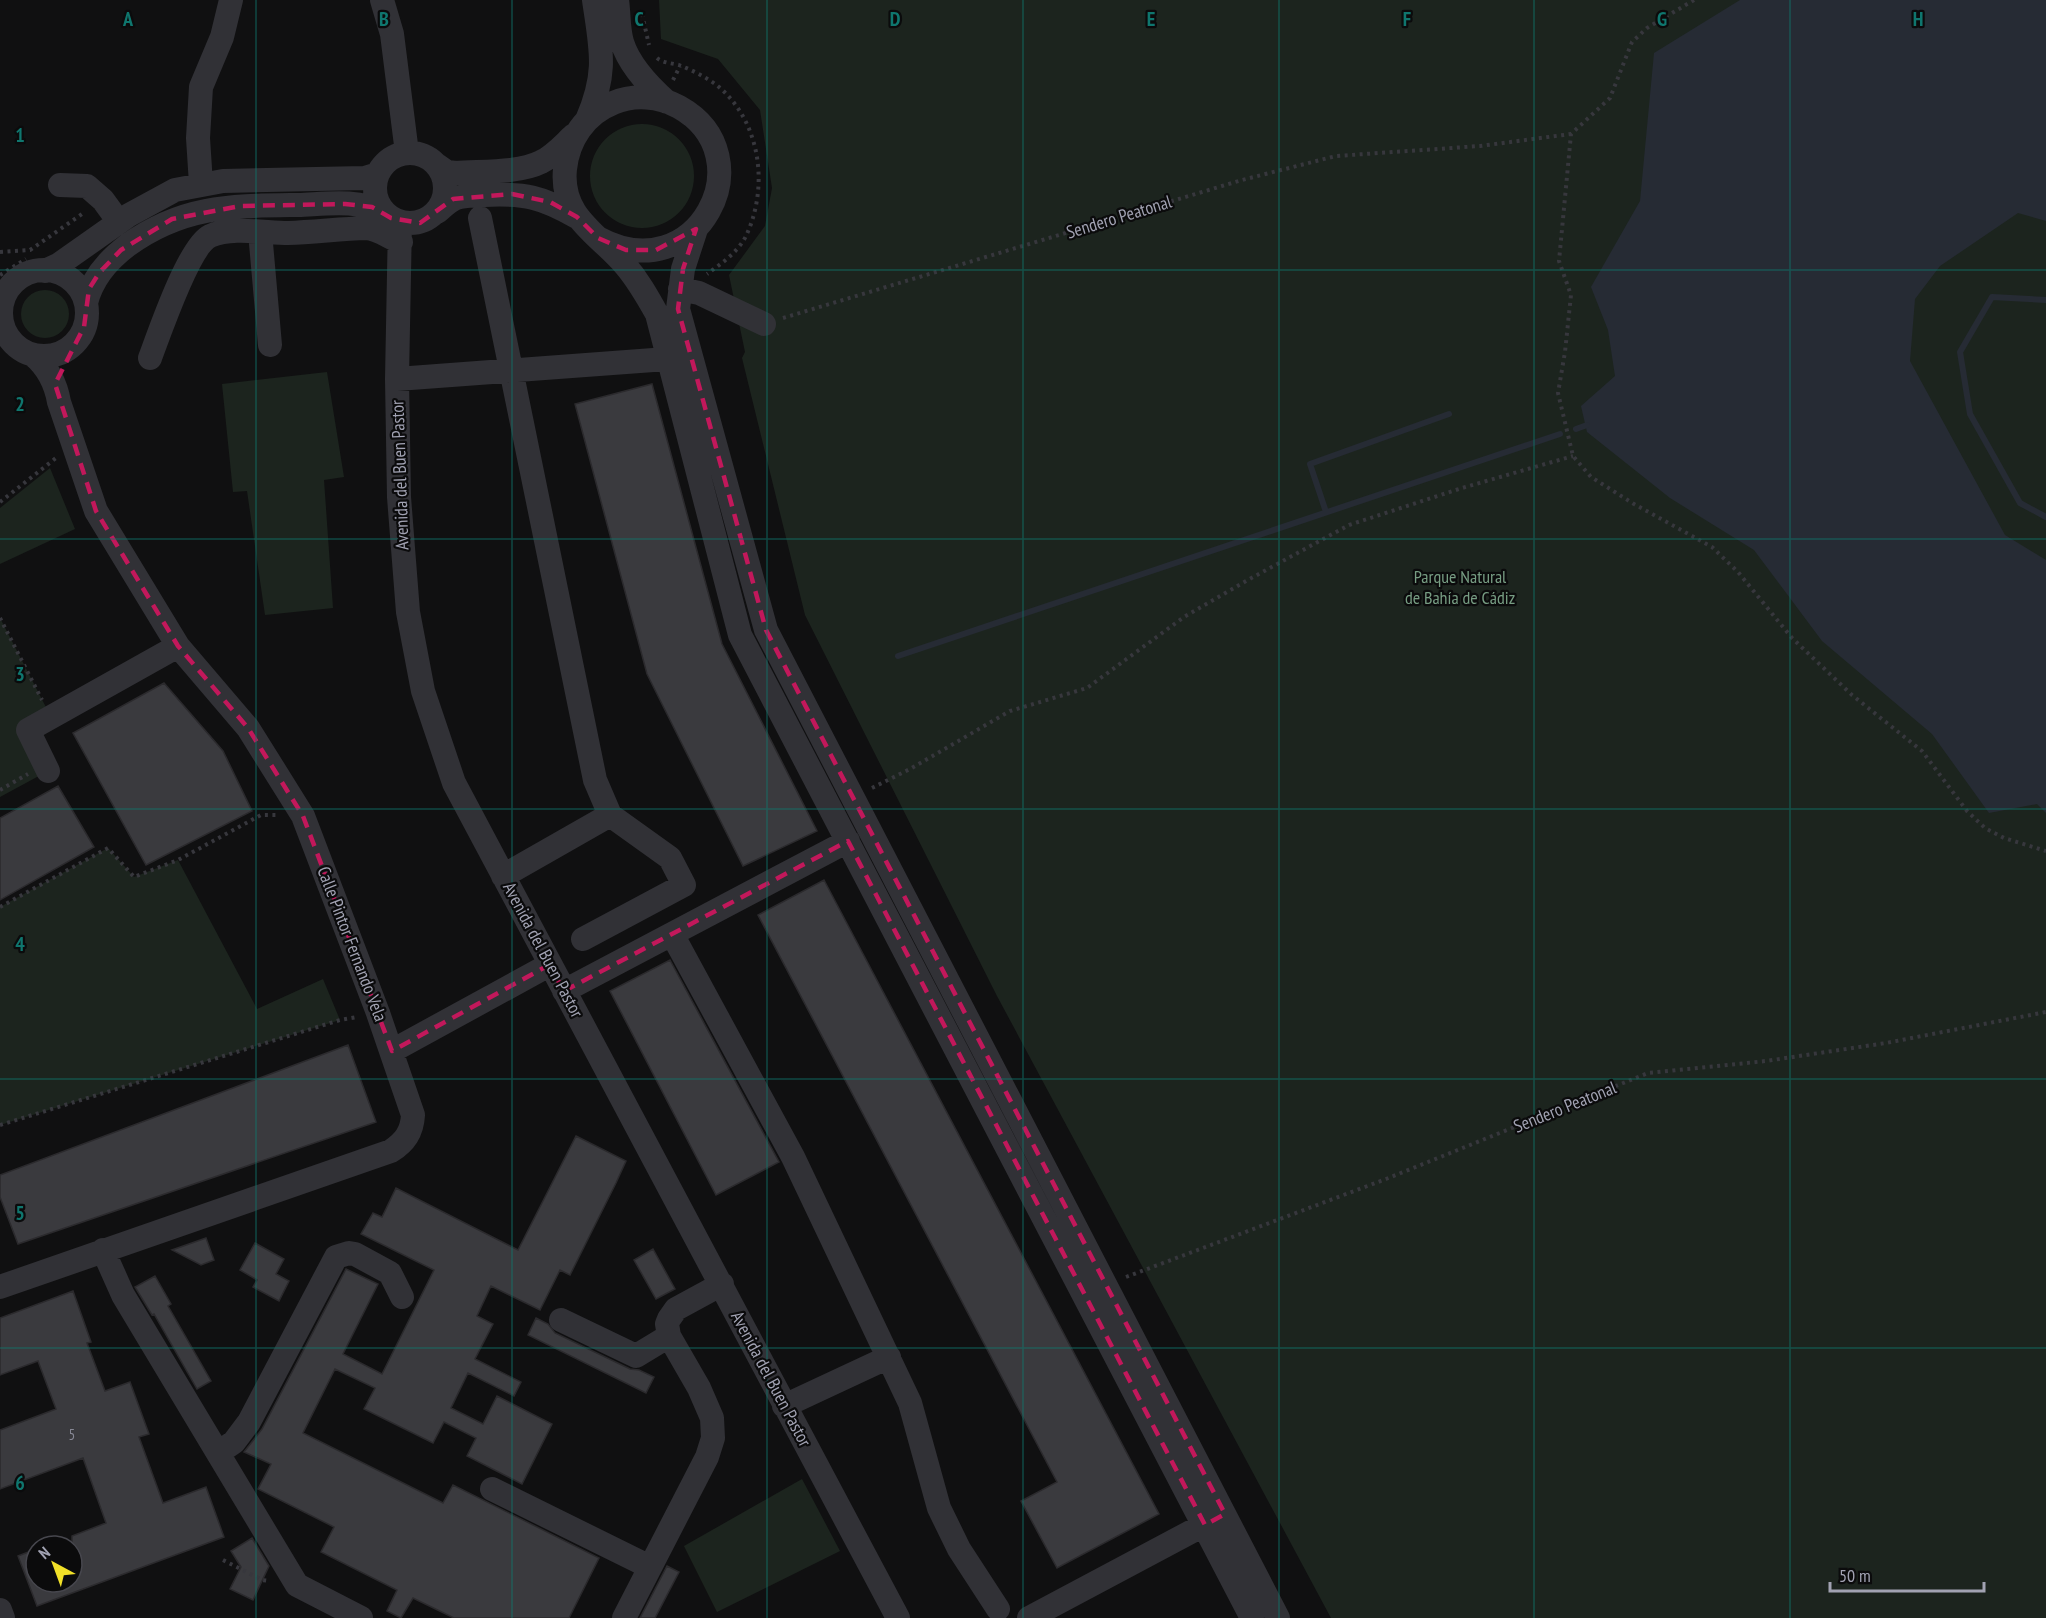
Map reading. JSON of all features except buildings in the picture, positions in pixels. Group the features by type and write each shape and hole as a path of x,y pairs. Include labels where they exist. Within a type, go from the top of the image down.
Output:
{"street":[{"path":"201,184 198,138 201,87 222,37 231,0"},
{"path":"382,0 392,34 407,153"},
{"path":"45,271 58,265 113,226 175,190 224,181 365,178 378,174 391,159 407,153 420,154 447,172 524,168 541,162 558,151 583,125 606,106 642,97 667,102 685,110 697,120 713,145 717,160 719,175 717,190 706,218 696,229 677,242 656,250 626,250 611,246 586,229 577,217 566,189 564,174 568,152 583,125 597,98 602,62 594,0"},
{"path":"617,0 622,42 649,85 667,102"},
{"path":"437,165 442,174 445,194 443,203 437,212"},
{"path":"378,174 375,194 395,226"},
{"path":"60,185 87,186 103,200 113,226"},
{"path":"150,358 185,271 196,251 209,236 226,232 286,233 366,228 377,229 386,236 395,226 420,223 453,199 512,194 550,202 577,217"},
{"path":"56,384 63,376 69,353 85,325 89,289 99,273 117,253 145,233 172,219 240,206 363,204 395,226"},
{"path":"480,218 595,780 610,815 670,858 684,885 583,939"},
{"name":"Avenida del Buen Pastor","path":"395,226 399,497 408,612 423,691 454,783 898,1618"},
{"path":"696,229 686,256 689,291 678,309 765,630 863,794 1117,1281 1215,1520 1252,1618"},
{"path":"260,232 270,345"},
{"path":"598,238 624,262 643,288 657,314 740,635 848,841 1215,1520 1278,1618"},
{"path":"74,344 55,355 18,354 3,324 2,305 14,283 34,272 45,271 66,276 75,283 86,303"},
{"path":"689,291 764,324"},
{"name":"Calle Pintor Fernando Vela","path":"0,1287 380,1155 400,1145 408,1137 413,1114 378,1013 303,816 248,728 178,646 96,511 73,444 56,384 43,365 18,354"},
{"path":"397,378 667,359"},
{"path":"46,768 28,730 178,646"},
{"path":"503,876 610,815"},
{"path":"564,991 848,841"},
{"path":"672,934 793,1157 910,1403 939,1508 960,1549 998,1609"},
{"path":"392,1051 549,964"},
{"path":"103,1250 123,1295 297,1585 361,1618"},
{"path":"218,1453 234,1442 249,1422 336,1257 349,1252 390,1273 402,1298"},
{"path":"624,1618 707,1457 712,1438 712,1418 699,1388 669,1336 667,1324 676,1309 722,1284"},
{"path":"561,1320 636,1356 669,1336"},
{"path":"784,1406 889,1357"},
{"path":"492,1489 650,1567"},
{"path":"1029,1618 1215,1520"},
{"path":"0,1610 3,1618"}],"path":[{"path":"1694,0 1647,28 1632,42 1610,98 1571,134 1559,261 1571,295 1558,393 1573,456 1591,477 1634,504 1712,547 1738,572 1792,638 1852,695 1922,751 1967,811 1985,828 2004,838 2046,851"},
{"path":"642,9 651,53 661,61 680,66 719,87 737,106 748,125 755,147 759,173 758,195 745,237 728,258 689,291"},
{"name":"Sendero Peatonal","path":"764,324 1242,180 1336,156 1480,146 1571,134"},
{"path":"0,252 30,250 89,208 113,226"},
{"path":"0,502 73,444"},
{"path":"863,794 1010,711 1087,688 1184,617 1349,525 1462,488 1573,456"},
{"path":"0,618 51,717"},
{"path":"0,790 46,768"},
{"path":"863,794 867,777"},
{"path":"863,794 878,798"},
{"path":"0,908 108,848 134,877 178,860 261,815 303,816"},
{"name":"Sendero Peatonal","path":"1117,1281 1386,1179 1648,1073 1766,1061 1832,1051 1930,1035 2046,1012"},
{"path":"0,1125 340,1020 378,1013"},
{"path":"1123,1267 1117,1281 1133,1287"},
{"path":"223,1560 262,1580 297,1585"}],"highlighted area":[{"path":"512,194 550,202 577,217 598,238 626,250 656,250 696,229 683,269 678,309 766,630 1225,1514 1205,1525 848,841 564,991 549,965 392,1051 303,816 248,728 178,646 96,511 55,384 84,327 89,289 99,273 121,250 172,219 240,206 345,204 372,207 391,218 420,223 453,199"}],"green space":[{"name":"Parque Natural de Bahía de Cádiz","path":"659,0 2046,0 2046,1618 1331,1618 997,996 805,615 742,358 745,352 729,275 765,226 772,188 760,110 718,59 661,39"},
{"path":"642,124 662,128 679,139 690,156 694,176 690,196 679,213 662,224 642,228 622,224 605,213 594,196 590,176 594,156 605,139 622,128"},
{"path":"45,290 62,297 69,314 62,331 45,338 28,331 21,314 28,297"},
{"path":"327,372 344,477 324,480 333,608 265,615 247,491 233,492 222,384"},
{"path":"50,468 75,529 0,564 0,508"},
{"path":"0,618 51,717 28,730 48,771 0,797"},
{"path":"108,848 134,877 178,860 257,1009 323,979 340,1020 0,1125 0,907"},
{"path":"802,1479 840,1551 717,1612 684,1546"}],"shaded area":[{"path":"1740,0 2046,0 2046,221 2018,213 1940,266 1915,299 1910,361 2005,535 2046,560 2046,813 2037,804 1989,813 1932,734 1822,641 1754,550 1670,498 1587,432 1581,406 1615,376 1608,330 1591,287 1640,201 1654,53"}],"waterway":[{"path":"2046,300 1992,297 1960,352 1970,414 2020,503 2046,517"},
{"path":"1326,512 1310,464 1449,414"},
{"path":"1576,429 1587,425"},
{"path":"898,656 1560,434"}]}
